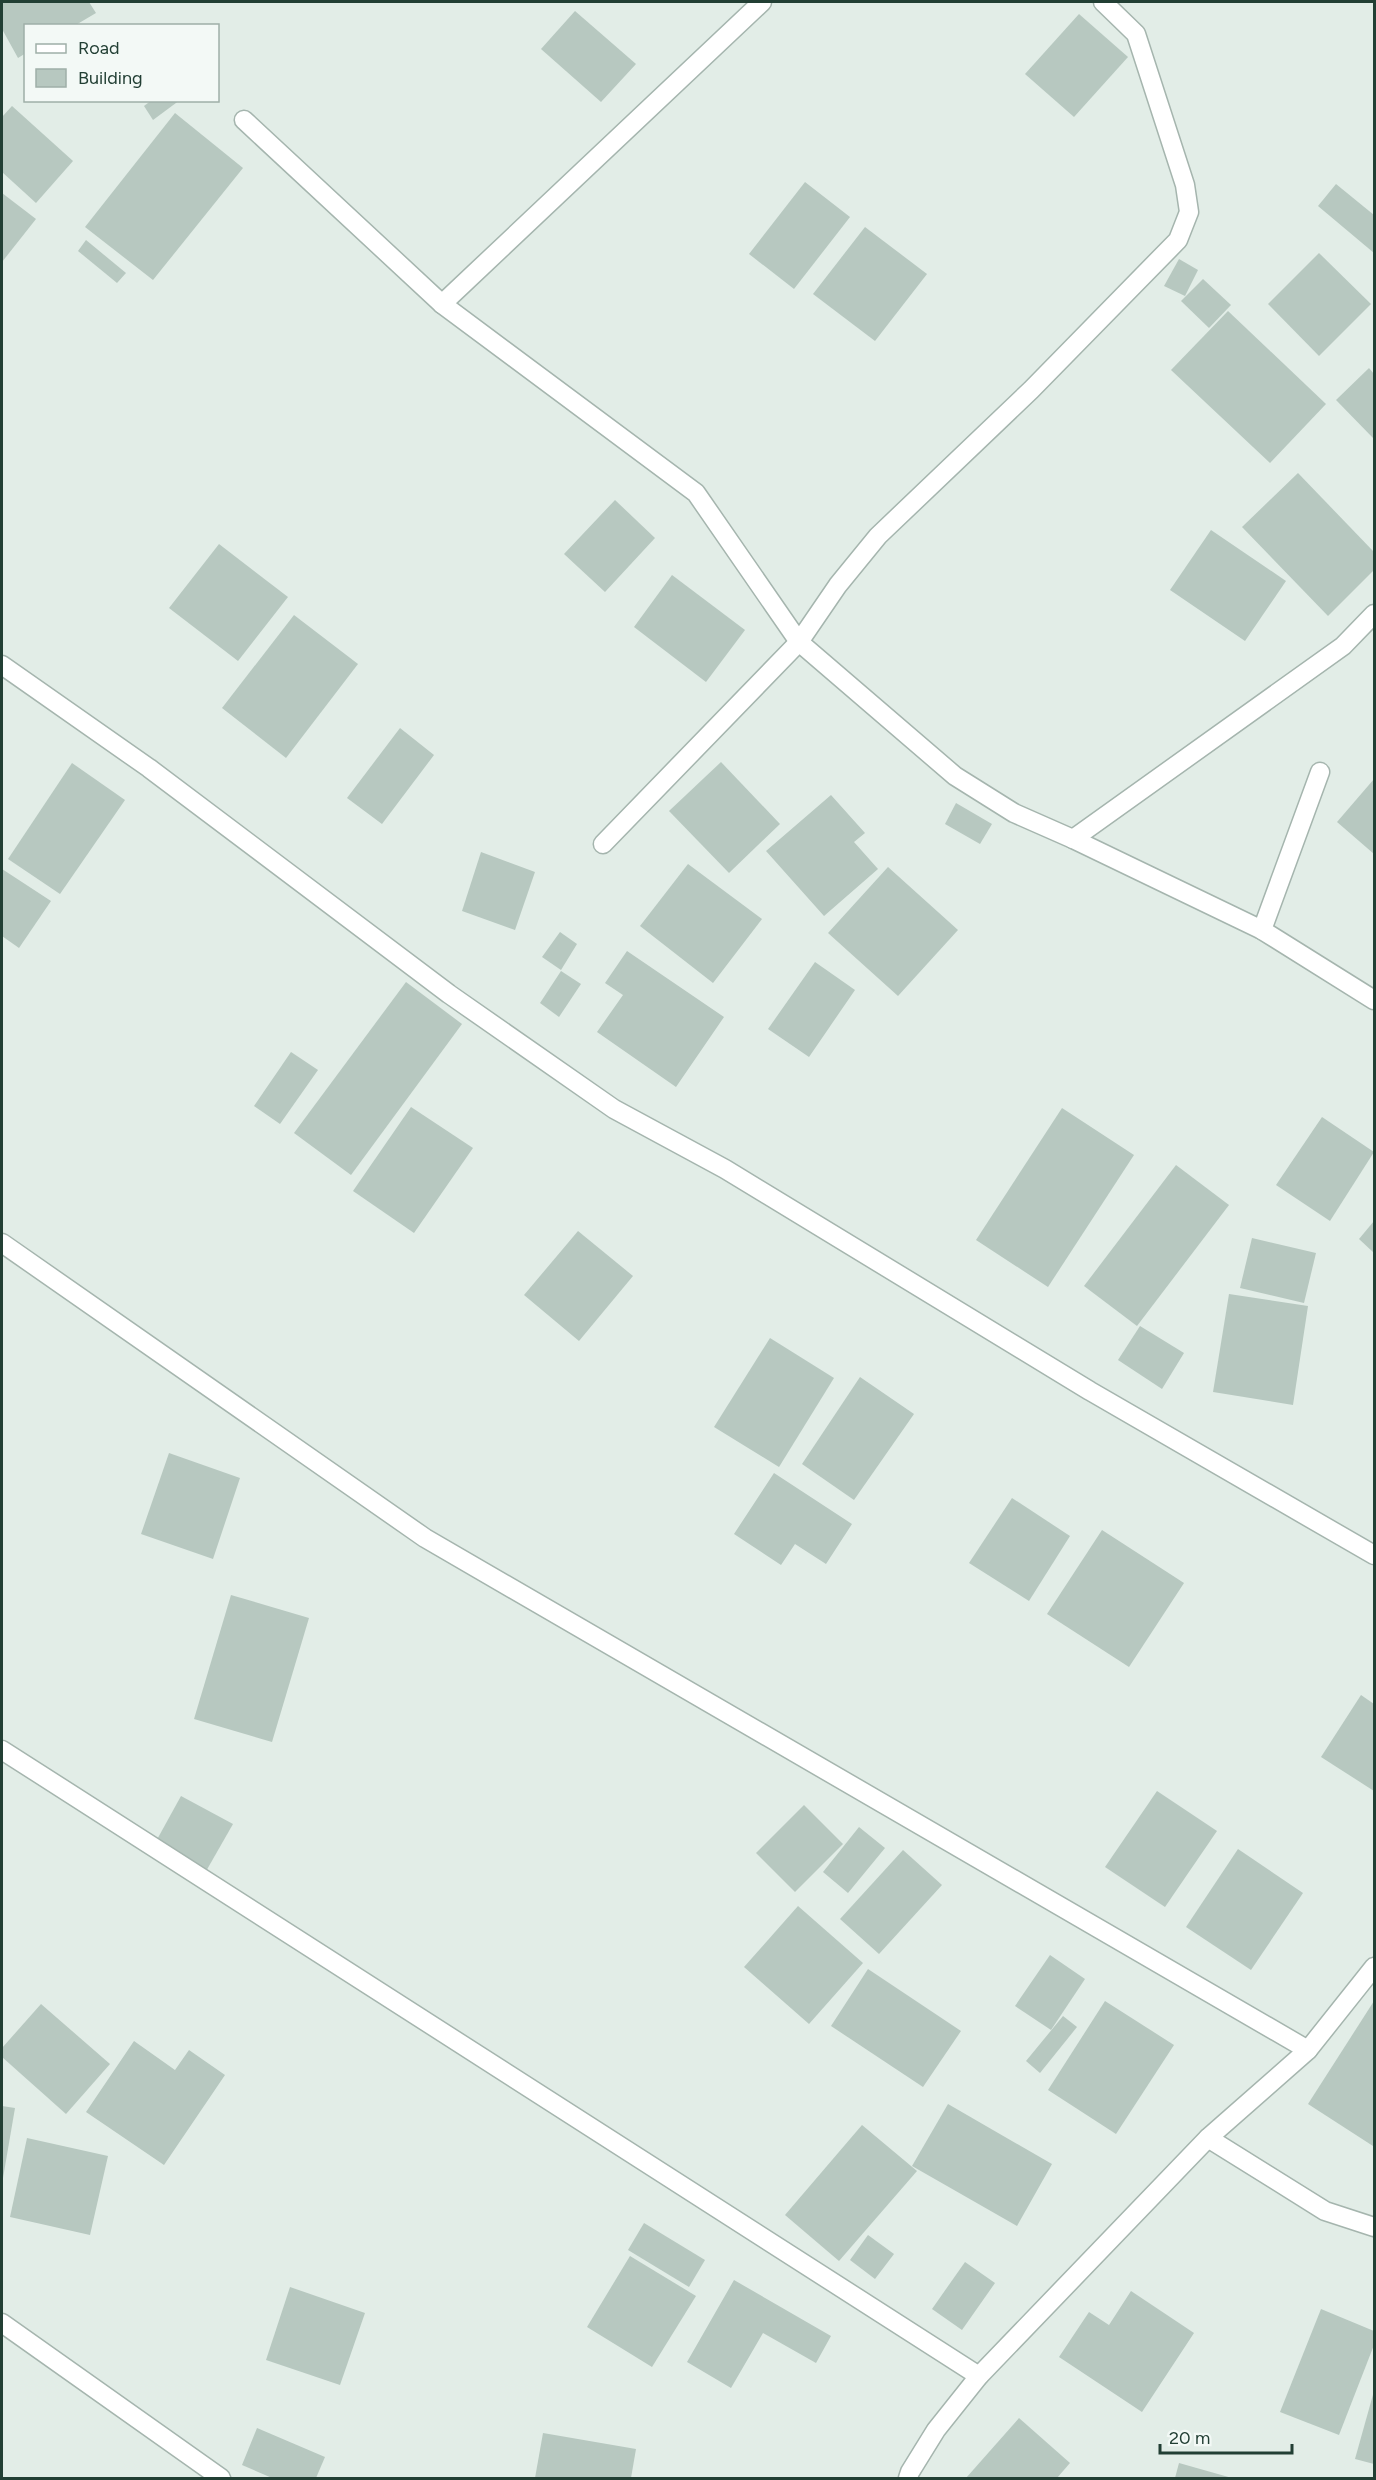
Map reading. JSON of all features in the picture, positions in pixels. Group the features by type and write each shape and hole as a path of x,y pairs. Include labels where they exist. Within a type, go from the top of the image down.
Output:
{"street":[{"path":"442,304 762,2"},
{"path":"603,844 798,642 838,585 878,536 1031,390 1178,240 1189,212 1185,185 1136,34 1102,2"},
{"path":"244,120 442,304 696,493 798,642 955,776 1014,813 1262,930 1374,1000"},
{"path":"1073,839 1343,646 1374,614"},
{"path":"2,665 149,768 450,994 614,1109 725,1169 1090,1390 1374,1555"},
{"path":"1262,930 1320,772"},
{"path":"2,1243 425,1538 1308,2050"},
{"path":"2,1750 979,2376"},
{"path":"908,2478 936,2430 979,2376 1208,2138 1308,2050 1374,1967"},
{"path":"1208,2138 1325,2211 1374,2227"},
{"path":"2,2324 221,2478"}],"building":[{"path":"2,2 89,2 96,13 77,24 24,24 24,54 18,58 2,29"},
{"path":"575,11 636,64 601,102 541,49"},
{"path":"1079,14 1128,57 1074,117 1025,74"},
{"path":"149,102 177,102 153,120 144,106"},
{"path":"12,106 73,161 36,203 2,172 2,117"},
{"path":"175,113 243,168 153,280 85,227"},
{"path":"805,182 850,217 794,289 749,254"},
{"path":"1336,184 1374,215 1374,253 1318,206"},
{"path":"2,193 36,219 2,262"},
{"path":"865,227 927,274 875,341 813,294"},
{"path":"86,240 126,273 117,283 78,251"},
{"path":"1319,253 1371,304 1319,356 1268,304"},
{"path":"1179,259 1198,270 1185,296 1164,286"},
{"path":"1203,279 1231,305 1209,328 1181,301"},
{"path":"1228,311 1326,404 1270,463 1171,370"},
{"path":"1369,368 1374,374 1374,439 1336,400"},
{"path":"1298,473 1374,552 1374,570 1328,616 1242,527"},
{"path":"615,500 655,538 605,592 564,554"},
{"path":"1211,530 1286,581 1245,641 1170,590"},
{"path":"219,544 288,597 238,661 169,608"},
{"path":"672,575 745,630 706,682 634,627"},
{"path":"294,615 358,664 286,758 222,708"},
{"path":"400,728 434,755 382,824 347,798"},
{"path":"721,762 780,824 729,873 669,811"},
{"path":"72,763 125,800 60,894 8,859"},
{"path":"1374,779 1374,854 1337,822"},
{"path":"831,795 865,833 854,842 878,869 824,916 766,851"},
{"path":"956,803 992,824 980,844 945,824"},
{"path":"481,852 535,872 515,930 462,911"},
{"path":"688,864 762,919 713,983 640,926"},
{"path":"888,867 958,930 898,996 828,933"},
{"path":"2,869 51,901 19,948 2,936"},
{"path":"560,932 577,944 561,970 542,957"},
{"path":"627,951 724,1017 676,1087 597,1032 623,995 605,983"},
{"path":"815,962 855,990 809,1057 768,1029"},
{"path":"561,971 581,984 559,1017 540,1003"},
{"path":"406,982 462,1024 351,1175 294,1133"},
{"path":"291,1052 318,1070 280,1124 254,1106"},
{"path":"411,1107 473,1148 414,1233 353,1191"},
{"path":"1062,1108 1134,1155 1048,1287 976,1240"},
{"path":"1322,1117 1374,1152 1330,1221 1276,1185"},
{"path":"1176,1165 1229,1205 1137,1326 1084,1286"},
{"path":"1374,1221 1374,1253 1359,1239"},
{"path":"578,1231 633,1276 579,1341 524,1295"},
{"path":"1252,1238 1316,1253 1304,1303 1240,1288"},
{"path":"1229,1294 1308,1306 1293,1405 1213,1392"},
{"path":"1140,1326 1184,1353 1162,1389 1118,1360"},
{"path":"770,1338 834,1378 779,1467 714,1427"},
{"path":"860,1377 914,1414 854,1500 802,1464"},
{"path":"169,1453 240,1478 213,1559 141,1534"},
{"path":"774,1473 852,1524 826,1564 795,1544 781,1565 734,1534"},
{"path":"1012,1498 1070,1536 1029,1601 969,1563"},
{"path":"1102,1530 1184,1583 1129,1667 1047,1614"},
{"path":"231,1595 309,1618 272,1742 194,1719"},
{"path":"1361,1695 1374,1704 1374,1791 1321,1757"},
{"path":"1157,1791 1217,1831 1165,1907 1105,1867"},
{"path":"181,1796 233,1824 205,1873 154,1845"},
{"path":"804,1805 843,1844 795,1892 756,1853"},
{"path":"859,1827 885,1848 848,1893 823,1872"},
{"path":"1238,1849 1303,1893 1251,1970 1186,1927"},
{"path":"903,1850 942,1885 879,1954 840,1919"},
{"path":"798,1906 863,1963 809,2024 744,1967"},
{"path":"1050,1955 1085,1979 1051,2030 1015,2006"},
{"path":"868,1969 961,2031 923,2087 831,2026"},
{"path":"1105,2001 1174,2045 1116,2134 1048,2090"},
{"path":"1374,2001 1374,2144 1373,2146 1308,2104"},
{"path":"41,2004 110,2064 66,2114 2,2057 2,2048"},
{"path":"1063,2016 1077,2027 1040,2073 1026,2061"},
{"path":"134,2041 175,2070 189,2050 225,2075 164,2165 86,2112"},
{"path":"948,2104 1052,2164 1017,2226 912,2166"},
{"path":"2,2106 15,2108 3,2178 2,2178"},
{"path":"862,2125 917,2171 839,2261 785,2215"},
{"path":"27,2138 108,2156 90,2235 10,2217"},
{"path":"644,2223 705,2260 689,2287 628,2250"},
{"path":"868,2235 894,2254 875,2279 850,2260"},
{"path":"630,2256 696,2296 652,2367 587,2327"},
{"path":"965,2262 995,2283 962,2330 932,2309"},
{"path":"734,2280 831,2336 816,2363 763,2333 731,2388 687,2362"},
{"path":"290,2287 365,2313 340,2385 266,2360"},
{"path":"1131,2291 1194,2333 1142,2412 1059,2357 1089,2312 1109,2325"},
{"path":"1321,2309 1374,2331 1374,2345 1339,2435 1280,2412"},
{"path":"1374,2391 1374,2464 1355,2459"},
{"path":"1019,2418 1070,2463 1057,2478 966,2478"},
{"path":"257,2428 325,2457 316,2478 272,2478 242,2465"},
{"path":"543,2433 636,2449 631,2478 535,2478"},
{"path":"1179,2463 1232,2478 1175,2478"}]}
